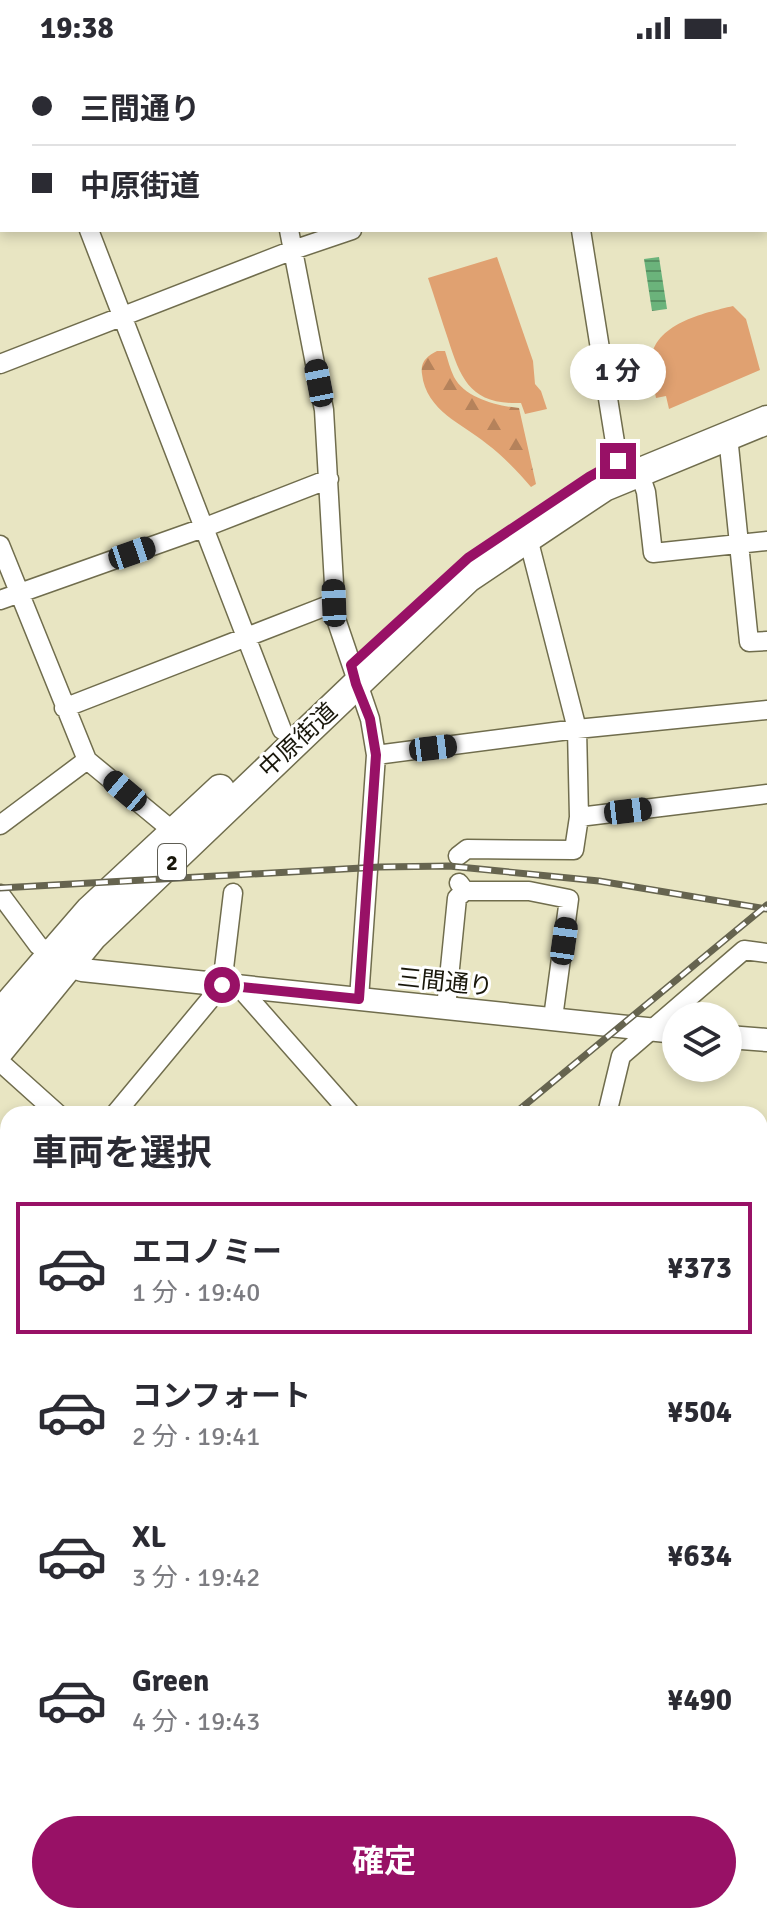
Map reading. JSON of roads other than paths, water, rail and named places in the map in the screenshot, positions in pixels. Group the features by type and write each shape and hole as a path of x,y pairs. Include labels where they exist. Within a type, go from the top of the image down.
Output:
{"main road":[{"name":"中原街道","path":"0,1050 90,910 282,730 468,578 604,487 629,466 767,401"},
{"name":"中原街道","path":"0,1014 58,960 93,936 468,558 589,477 728,436 767,420"}],"street":[{"path":"90,232 282,730"},
{"path":"289,232 324,410 336,619 370,719 376,755 359,999"},
{"path":"0,364 346,232"},
{"path":"581,232 629,466 646,492 653,553 767,541"},
{"path":"728,436 749,642 767,641"},
{"path":"0,600 203,528 329,479"},
{"path":"458,856 467,849 574,850 579,817 577,729 528,538"},
{"path":"0,545 87,760 173,831"},
{"path":"64,708 334,603"},
{"path":"376,755 577,729 767,710"},
{"path":"0,825 87,760"},
{"path":"579,817 767,794"},
{"path":"446,1008 457,898 462,887 529,891 569,899 553,1018"},
{"path":"122,1106 231,986 233,893"},
{"path":"0,894 38,945 58,960"},
{"path":"609,1106 621,1056 744,950 767,953"},
{"name":"三間通り","path":"58,960 82,970 662,1030"},
{"path":"231,986 337,1106"},
{"path":"742,1038 767,1040"},
{"path":"0,1062 49,1106"}],"railway":[{"path":"0,888 449,866 599,881 767,909"},
{"path":"524,1106 767,905"}]}
